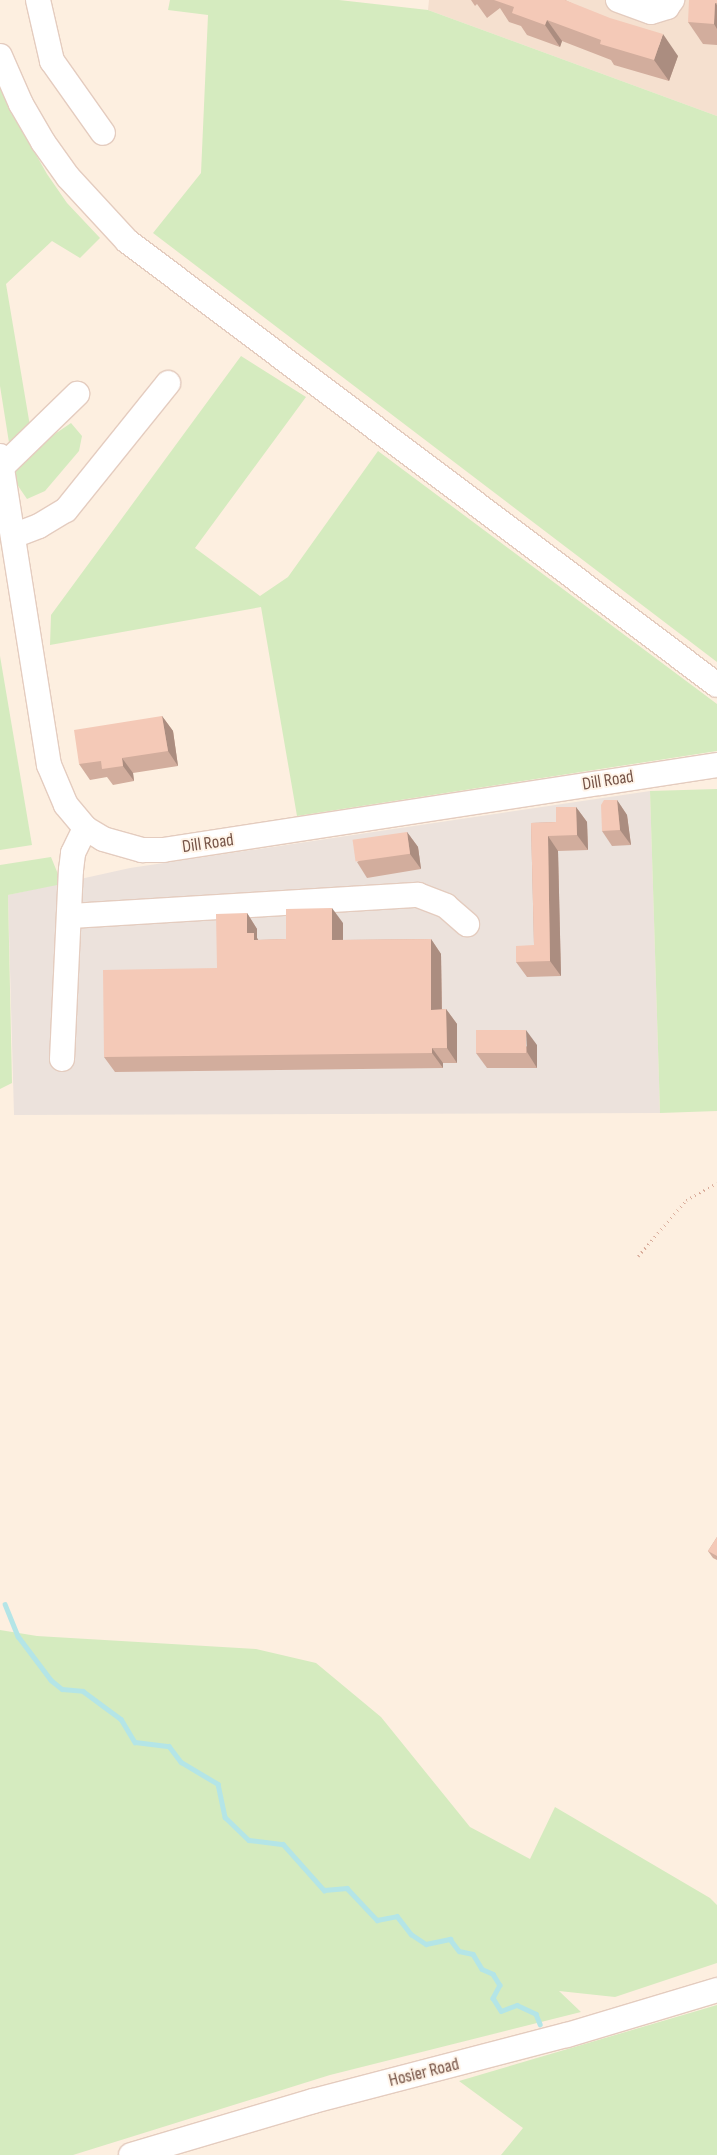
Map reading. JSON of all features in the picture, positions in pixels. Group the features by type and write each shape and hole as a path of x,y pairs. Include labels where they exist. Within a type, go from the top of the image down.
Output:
{"street":[{"path":"38,0 52,61 103,133"},
{"path":"618,0 651,12 667,8 672,0"},
{"path":"0,56 21,104 43,142 68,177 127,241 717,685"},
{"path":"13,536 39,526 66,510 168,383"},
{"path":"1,461 77,394"},
{"name":"Dill Road","path":"1,461 49,765 66,805 85,828 122,846 163,850 717,765"},
{"path":"62,1059 73,853 85,828"},
{"path":"71,916 418,895 446,906 467,924"},
{"name":"Hosier Road","path":"131,2155 313,2101 567,2035 717,1990"}],"path":[{"path":"638,1256 686,1200 717,1183"}],"shaded area":[{"path":"429,0 717,0 717,116 428,10"},
{"path":"650,791 660,1113 14,1115 8,895 130,868"}],"green space":[{"path":"170,0 339,0 428,10 717,116 717,662 153,233 201,173 208,15 168,10"},
{"path":"0,81 26,137 47,174 67,203 100,238 80,258 52,241 6,284 30,426 10,449 0,386"},
{"path":"241,356 306,397 195,548 260,596 288,577 378,451 717,704 717,751 297,816 261,607 50,645 51,615"},
{"path":"71,423 82,436 79,451 45,491 27,499 14,480 18,459"},
{"path":"0,656 32,845 0,850"},
{"path":"717,789 717,1111 660,1113 650,791"},
{"path":"51,857 62,884 8,895 12,1083 0,1089 0,865"},
{"path":"0,1630 37,1636 256,1649 316,1663 381,1717 470,1827 530,1859 555,1807 710,1898 717,1905 717,1963 615,1997 559,1991 581,2012 330,2075 73,2155 0,2155"},
{"path":"717,2005 717,2155 501,2155 523,2128 459,2081"}],"building":[{"path":"494,0 565,0 610,18 663,34 654,60 600,44 601,40 547,20 545,25 512,13 514,7"},
{"path":"689,0 717,0 717,3 715,3 714,24 688,22"},
{"path":"162,716 168,751 122,758 123,766 102,769 101,761 79,764 74,730"},
{"path":"604,800 617,800 620,830 602,831 601,805"},
{"path":"556,807 576,807 577,835 548,836 550,961 516,962 516,946 534,945 531,823 556,822"},
{"path":"407,832 410,854 356,861 353,840"},
{"path":"332,908 332,940 431,939 431,1010 446,1009 447,1048 432,1048 432,1053 104,1057 103,970 217,968 216,914 247,913 247,933 254,933 254,940 286,939 286,909"},
{"path":"476,1030 526,1030 526,1053 476,1053"},
{"path":"717,1537 717,1556 708,1551"}],"waterway":[{"path":"5,1604 18,1636 51,1680 62,1689 83,1691 121,1719 135,1742 169,1746 181,1762 218,1784 225,1817 249,1840 283,1844 324,1890 347,1888 377,1920 397,1916 411,1934 426,1944 450,1939 459,1951 473,1954 482,1969 493,1974 500,1985 493,1998 501,2011 517,2005 536,2014 540,2024"}]}
